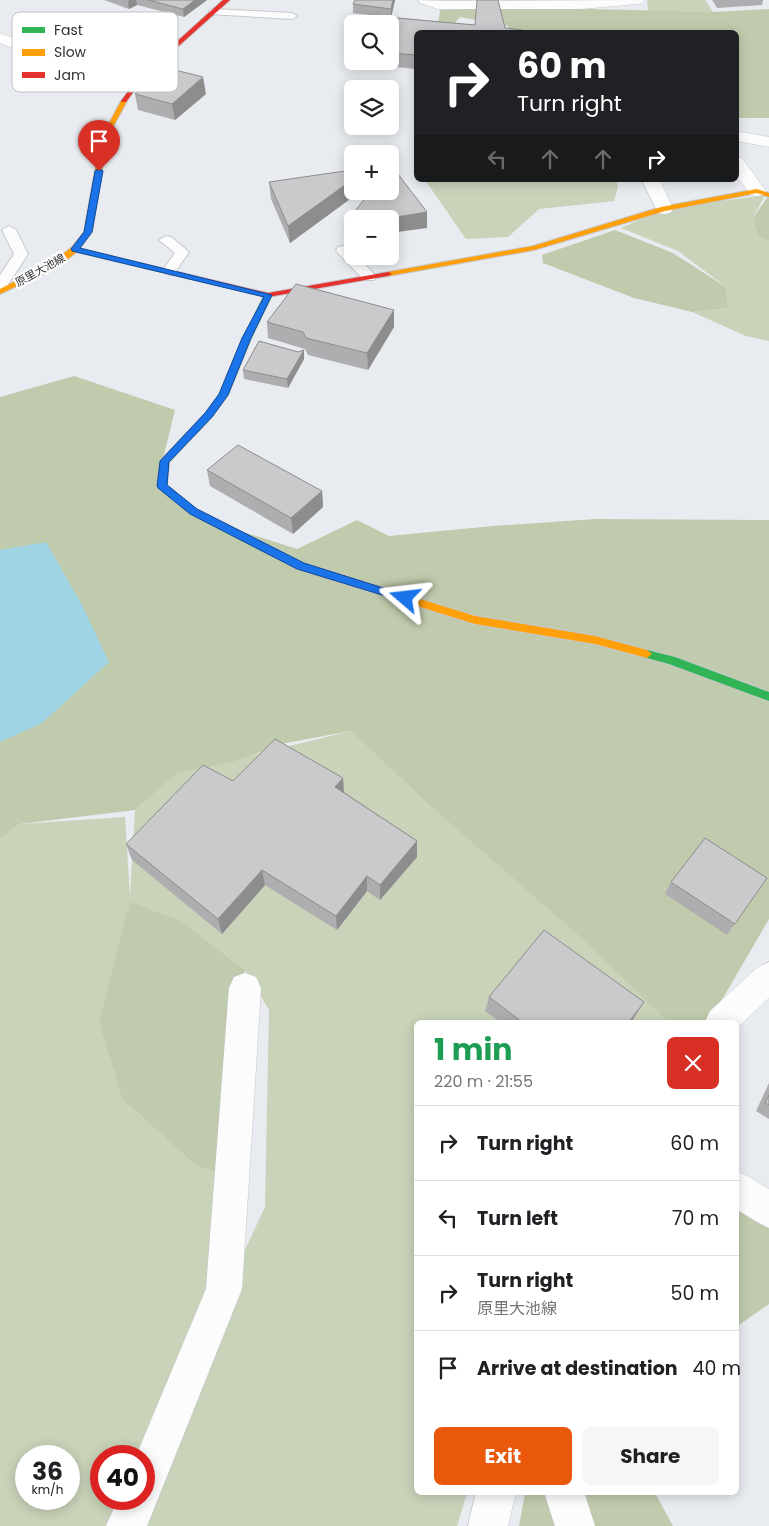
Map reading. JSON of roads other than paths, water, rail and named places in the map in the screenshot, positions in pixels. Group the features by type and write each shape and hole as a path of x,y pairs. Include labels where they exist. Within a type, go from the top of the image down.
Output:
{"street":[{"name":"原里大池線","path":"178,45 227,0"},
{"path":"434,21 431,3 581,5 637,0"},
{"path":"0,38 12,43"},
{"name":"原里大池線","path":"0,292 56,264 75,249 88,232 104,138 123,102 131,92"},
{"path":"739,137 769,142"},
{"path":"739,165 763,193"},
{"path":"652,182 664,209"},
{"path":"75,249 268,295 534,248 664,209 763,193"},
{"path":"268,295 247,338 224,395 209,415 165,461 162,486 193,511 300,566 475,620 595,640 671,660 769,697"},
{"path":"723,1020 769,977"},
{"path":"155,1457 224,1289 245,988"},
{"path":"739,1190 769,1210"},
{"path":"488,1526 495,1495"},
{"path":"565,1495 575,1526"},
{"path":"126,1526 133,1510"}],"lane":[{"path":"214,12 292,16"},
{"path":"0,286 21,254 8,230"},
{"path":"166,240 182,252 169,272"},
{"path":"358,265 369,277"},
{"path":"247,338 264,344"}],"water":[{"path":"46,542 82,605 109,662 42,723 0,742 0,550"}]}
